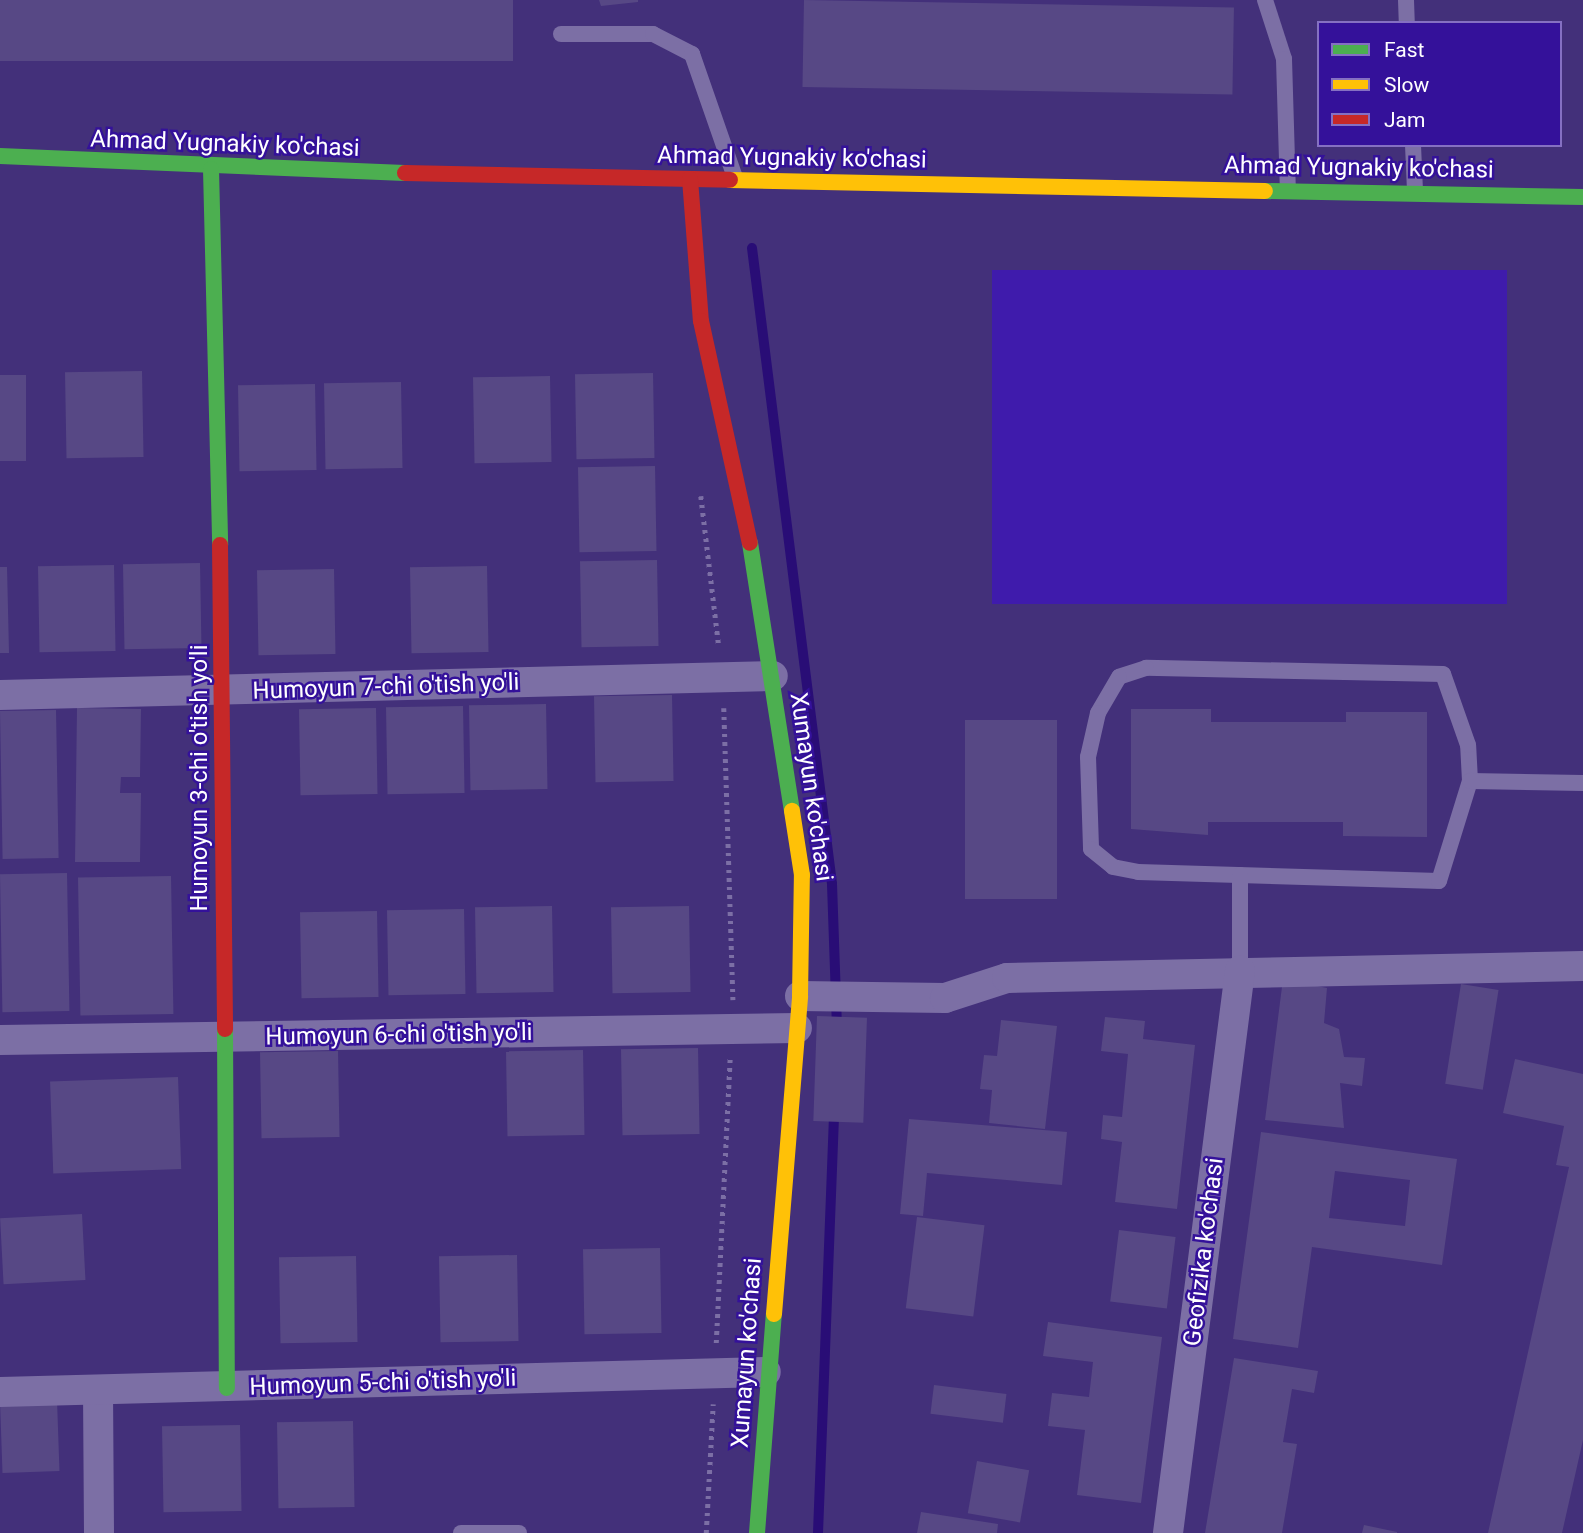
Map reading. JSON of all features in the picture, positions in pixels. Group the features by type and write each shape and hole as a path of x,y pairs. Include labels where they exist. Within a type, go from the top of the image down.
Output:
{"street":[{"name":"Ahmad Yugnakiy ko'chasi","path":"0,156 211,169 1415,191 1583,197"},
{"name":"Humoyun 3-chi o'tish yo'li","path":"211,169 224,692 227,1388"},
{"name":"Xumayun ko'chasi","path":"690,179 701,321 773,676 803,875 800,996 766,1373 757,1533"},
{"name":"Humoyun 7-chi o'tish yo'li","path":"0,695 224,692 773,676"},
{"path":"800,996 945,998 1007,978 1240,971 1583,966"},
{"name":"Geofizika ko'chasi","path":"1168,1533 1240,971"},
{"name":"Humoyun 6-chi o'tish yo'li","path":"0,1040 731,1033 797,1028"},
{"name":"Humoyun 5-chi o'tish yo'li","path":"0,1392 766,1373"},
{"path":"98,1390 100,1533"}],"lane":[{"path":"1265,0 1284,59 1288,190"},
{"path":"1406,0 1407,21"},
{"path":"561,34 653,34 692,54 736,180"},
{"path":"1413,147 1415,191"},
{"path":"1146,668 1443,674 1468,745 1470,781 1439,881 1138,872 1113,867 1091,849 1088,757 1098,713 1119,677 1146,668"},
{"path":"1470,781 1583,783"},
{"path":"1240,875 1240,971"},
{"path":"461,1533 519,1533"}],"path":[{"path":"699,483 722,676 736,943 706,1533"}],"shaded area":[{"path":"992,270 1507,270 1507,604 992,604"}],"building":[{"path":"0,0 513,0 513,61 0,61"},
{"path":"599,0 638,0 638,2 601,6"},
{"path":"804,0 1234,8 1232,94 802,87"},
{"path":"142,371 144,457 67,458 65,372"},
{"path":"653,373 654,458 576,459 575,374"},
{"path":"0,375 26,375 26,461 0,461"},
{"path":"550,376 552,462 475,463 473,377"},
{"path":"401,382 403,468 326,469 324,383"},
{"path":"315,384 317,470 240,471 238,385"},
{"path":"655,466 656,551 579,552 578,467"},
{"path":"657,560 659,646 582,647 580,561"},
{"path":"200,563 201,648 124,649 123,564"},
{"path":"114,565 116,651 40,652 38,566"},
{"path":"487,566 489,652 412,653 410,567"},
{"path":"0,567 7,567 9,653 0,653"},
{"path":"334,569 335,654 258,655 257,570"},
{"path":"672,695 674,781 596,782 594,696"},
{"path":"546,704 547,789 470,790 469,705"},
{"path":"463,706 465,793 388,794 386,707"},
{"path":"77,708 141,709 140,777 121,777 120,793 141,793 140,862 75,862"},
{"path":"376,708 378,794 301,795 299,709"},
{"path":"1131,709 1211,709 1211,722 1346,722 1346,712 1427,712 1427,837 1343,836 1343,822 1208,822 1208,835 1131,829"},
{"path":"56,710 59,858 3,859 0,711"},
{"path":"965,720 1057,720 1057,899 965,899"},
{"path":"67,873 69,1011 2,1012 0,874"},
{"path":"171,876 173,1014 80,1016 78,878"},
{"path":"552,906 554,992 477,993 475,907"},
{"path":"689,906 691,992 613,993 611,907"},
{"path":"464,909 465,994 388,995 387,910"},
{"path":"377,911 379,997 302,998 300,912"},
{"path":"1283,979 1327,988 1324,1023 1339,1029 1344,1057 1365,1058 1362,1086 1340,1083 1344,1128 1265,1120"},
{"path":"1461,984 1499,990 1483,1090 1445,1084"},
{"path":"817,1016 867,1018 863,1123 813,1121"},
{"path":"1105,1017 1145,1021 1143,1039 1195,1045 1177,1209 1115,1202 1122,1142 1101,1139 1103,1115 1122,1117 1128,1054 1101,1051"},
{"path":"1001,1020 1057,1026 1045,1129 989,1123 992,1090 980,1089 984,1055 997,1056"},
{"path":"698,1048 700,1134 623,1135 621,1049"},
{"path":"583,1050 584,1135 507,1136 506,1051"},
{"path":"338,1051 340,1137 262,1138 260,1052"},
{"path":"1515,1059 1583,1074 1583,1440 1562,1533 1488,1533 1569,1167 1556,1165 1564,1126 1503,1113"},
{"path":"178,1077 181,1169 53,1173 50,1081"},
{"path":"909,1119 1067,1132 1062,1185 927,1173 923,1216 900,1214"},
{"path":"1261,1132 1457,1159 1442,1265 1312,1247 1298,1348 1233,1339","holes":["1335,1171 1410,1180 1405,1226 1329,1218"]},
{"path":"82,1214 85,1280 4,1284 0,1218"},
{"path":"917,1217 984,1225 973,1317 906,1308"},
{"path":"1119,1230 1176,1237 1167,1308 1110,1301"},
{"path":"660,1248 661,1333 584,1334 583,1249"},
{"path":"517,1255 519,1341 441,1342 439,1256"},
{"path":"356,1256 358,1342 281,1343 279,1257"},
{"path":"1048,1322 1162,1337 1141,1503 1077,1495 1085,1430 1048,1426 1052,1393 1089,1397 1093,1362 1043,1356"},
{"path":"1234,1358 1318,1371 1314,1393 1292,1389 1283,1442 1297,1444 1282,1533 1205,1533"},
{"path":"934,1385 1006,1394 1003,1423 930,1414"},
{"path":"57,1400 59,1471 3,1473 0,1402"},
{"path":"353,1421 355,1507 279,1508 277,1422"},
{"path":"240,1425 242,1511 164,1512 162,1426"},
{"path":"977,1461 1029,1470 1020,1522 968,1513"},
{"path":"921,1512 998,1524 997,1533 917,1533"},
{"path":"1364,1525 1397,1532 1397,1533 1362,1533"}],"waterway":[{"path":"752,248 832,884 837,1029"},
{"path":"818,1533 834,1110"}],"traffic: fast":[{"path":"0,156 405,173"},
{"path":"211,169 220,545"},
{"path":"1265,191 1583,197"},
{"path":"750,543 792,811"},
{"path":"225,1029 227,1388"},
{"path":"757,1533 774,1314"}],"traffic: slow":[{"path":"730,180 1265,191"},
{"path":"774,1314 800,996 802,875 792,811"}],"traffic: jam":[{"path":"405,173 730,180"},
{"path":"690,179 701,321 750,543"},
{"path":"220,545 225,1029"}]}
